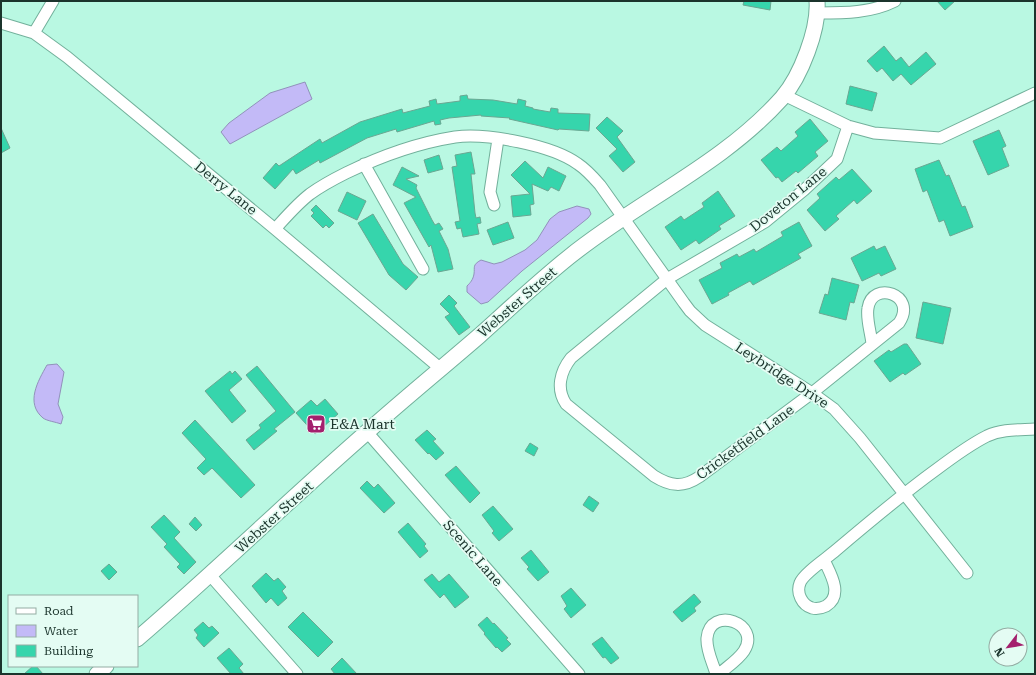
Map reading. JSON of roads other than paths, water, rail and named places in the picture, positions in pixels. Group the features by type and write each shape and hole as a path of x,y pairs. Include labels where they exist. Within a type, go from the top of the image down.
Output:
{"main road":[{"name":"Webster Street","path":"138,638 210,575 367,432 571,256 623,218 727,148 754,127 784,96 803,63 811,44 818,7"},
{"path":"97,674 105,667"}],"street":[{"path":"34,34 52,1"},
{"name":"Webster Street","path":"818,7 853,13 873,9 895,1"},
{"name":"Derry Lane","path":"1,23 34,34 67,58 275,229 441,369"},
{"path":"784,96 848,126 874,133 940,138 1035,93"},
{"name":"Doveton Lane","path":"667,279 765,222 804,190 837,159 848,126"},
{"name":"Leybridge Drive","path":"275,229 309,195 329,182 380,157 433,141 472,136 498,139 547,149 563,155 589,172 690,311 705,325 829,405 847,423 967,573"},
{"path":"494,205 490,192 498,139"},
{"path":"364,164 424,269"},
{"name":"Cricketfield Lane","path":"667,279 571,358 562,371 560,389 562,398 566,404 654,476 665,482 682,485 693,481 812,393 899,323 904,312 903,305 896,295 890,293 878,294 873,297 868,307 867,312 872,344"},
{"path":"824,560 903,493 963,450 989,435 1002,432 1035,429"},
{"name":"Scenic Lane","path":"367,432 579,674"},
{"path":"210,575 296,674"},
{"path":"716,674 707,645 708,632 717,623 723,620 730,620 741,626 745,631 747,644 745,650 740,656 719,674"}],"water":[{"path":"305,82 312,99 230,144 221,132 229,123 270,93"},
{"path":"577,206 589,209 591,214 588,218 522,271 488,302 481,304 467,292 467,286 473,278 474,266 476,263 481,260 494,264 502,262 525,250 537,240 550,219 559,212"},
{"path":"57,364 64,372 58,404 63,417 61,424 43,418 35,406 34,399 37,385 47,365"}],"place":[{"name":"E&A Mart","path":"316,424"}]}
